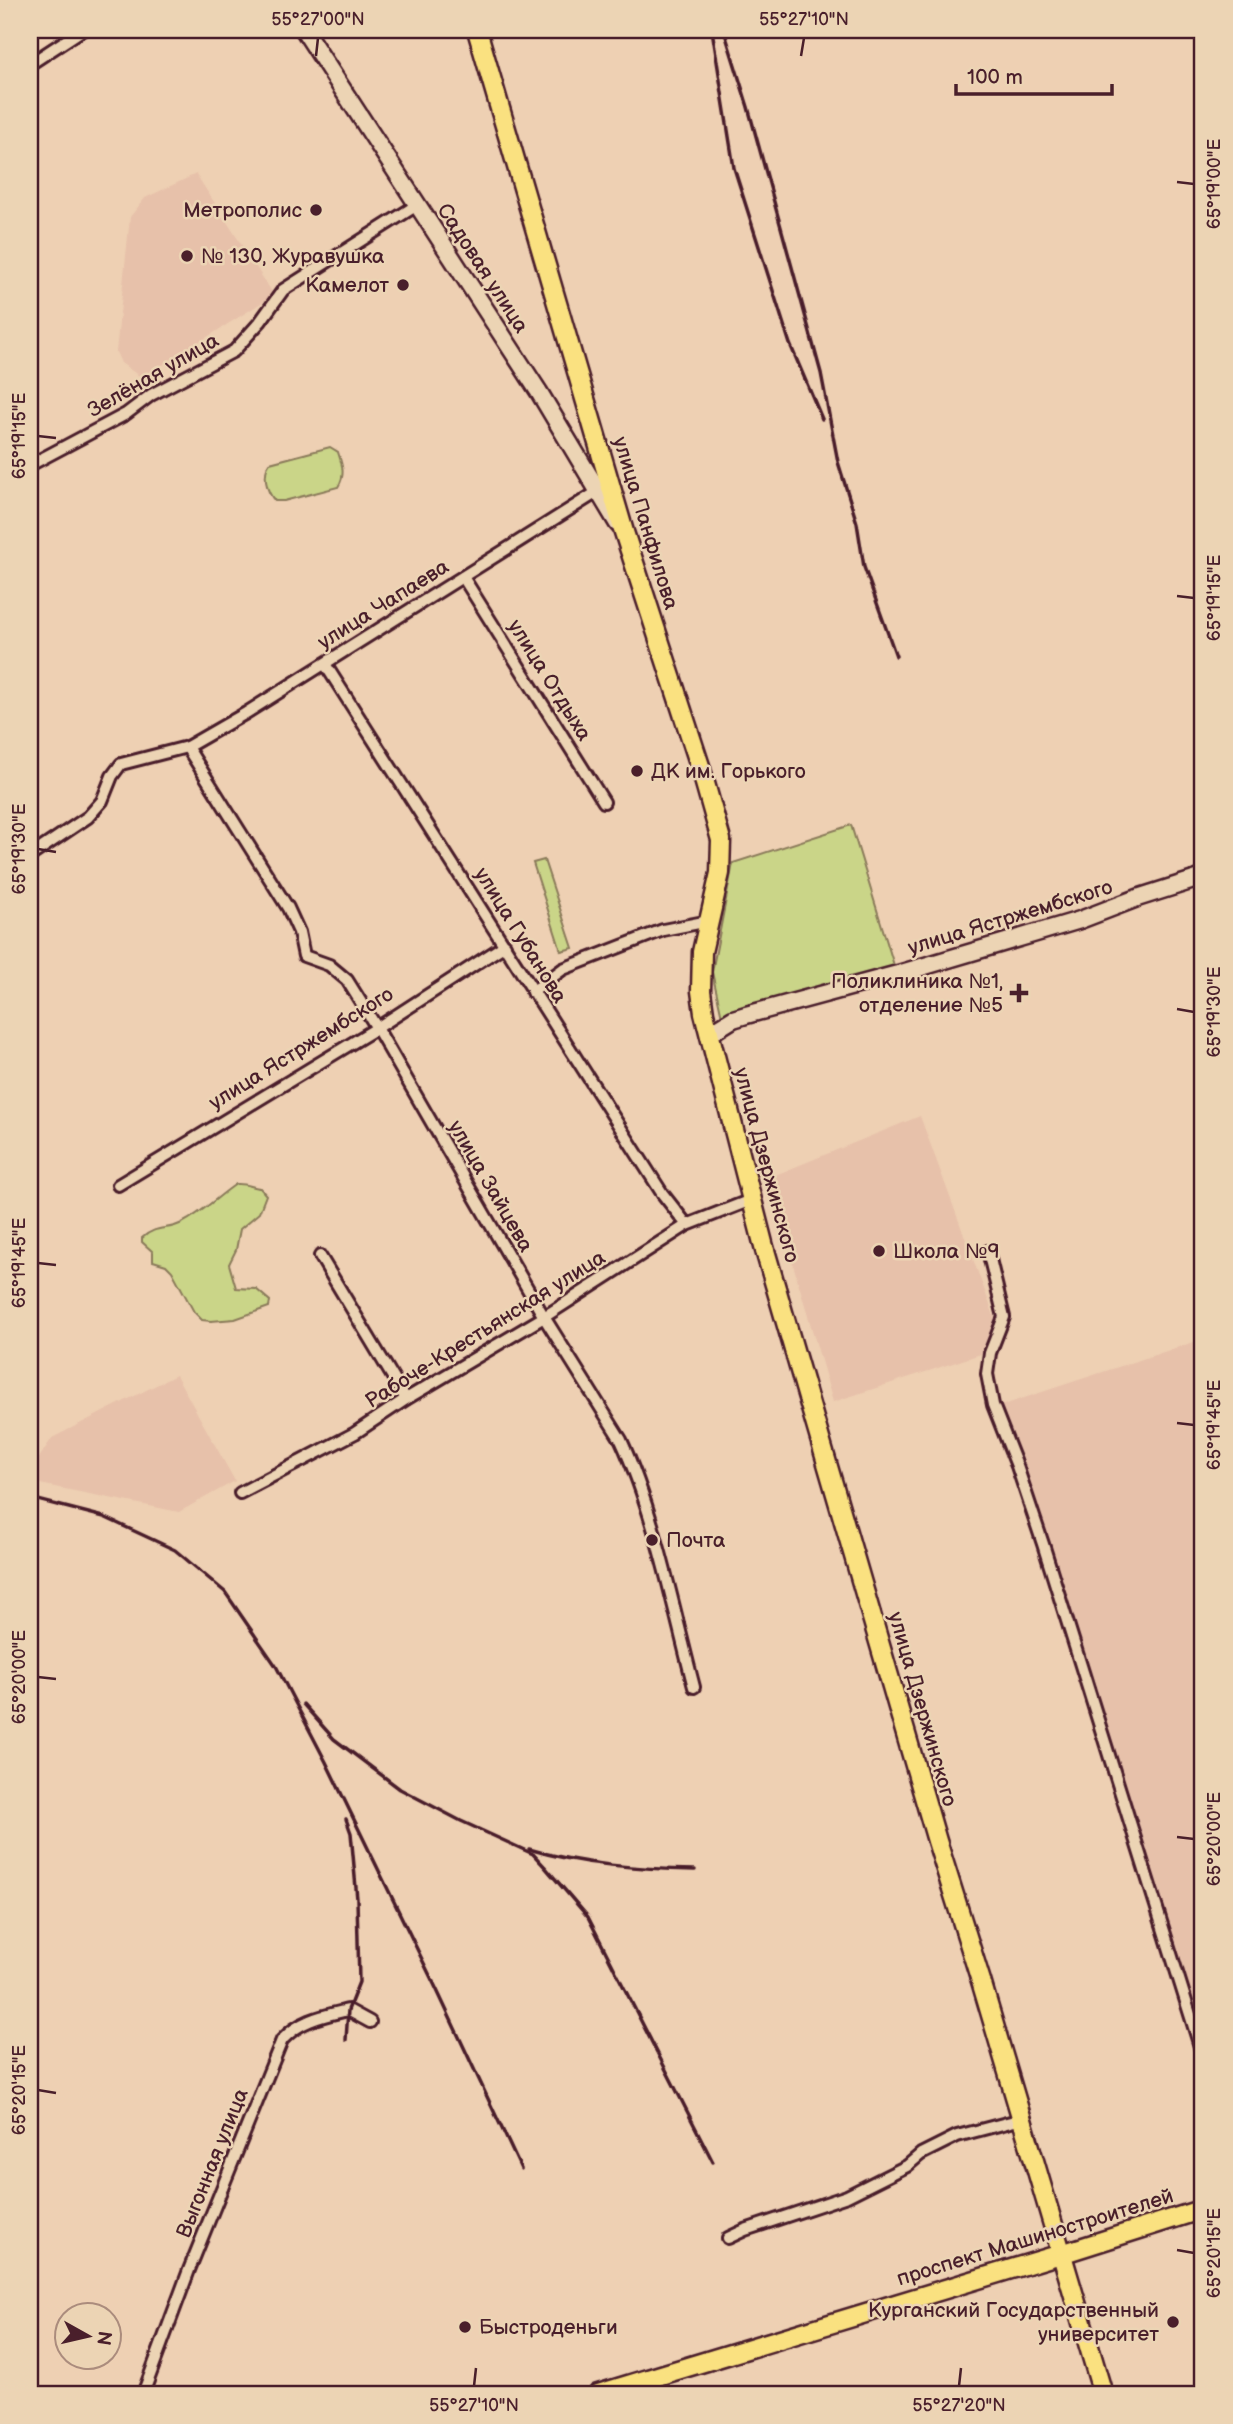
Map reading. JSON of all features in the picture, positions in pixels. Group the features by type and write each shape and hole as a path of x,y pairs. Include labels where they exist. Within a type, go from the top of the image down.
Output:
{"main road":[{"name":"улица Панфилова","path":"477,30 604,488 624,532 701,769 721,840 719,873 700,971 702,1002 709,1034"},
{"name":"улица Дзержинского","path":"709,1034 751,1200 937,1841 1103,2394"},
{"name":"проспект Машиностроителей","path":"598,2394 1203,2209"}],"street":[{"path":"30,64 82,30"},
{"name":"Садовая улица","path":"304,30 604,488"},
{"name":"Зелёная улица","path":"30,465 126,414 151,395 234,351 260,322 283,290 417,205"},
{"name":"улица Чапаева","path":"30,856 88,817 102,801 112,776 121,764 187,747 325,664 604,488"},
{"name":"улица Отдыха","path":"463,578 604,802"},
{"name":"улица Губанова","path":"325,664 505,945 532,992 662,1193 687,1225"},
{"name":"улица Зайцева","path":"187,747 288,908 299,932 304,956 340,972 377,1027 544,1317 621,1440 650,1521 694,1686"},
{"name":"улица Ястржембского","path":"709,1034 727,1022 746,1015 898,974 1080,920 1203,877"},
{"path":"532,992 563,969 663,930 709,921"},
{"name":"улица Ястржембского","path":"118,1185 377,1027 505,945"},
{"name":"Рабоче-Крестьянская улица","path":"240,1493 355,1433 687,1225 751,1200"},
{"path":"988,1251 1004,1317 990,1353 987,1374 992,1405 1021,1479 1203,2056"},
{"path":"320,1256 406,1399"},
{"name":"Выгонная улица","path":"142,2394 282,2040 293,2028 305,2022 348,2010 370,2022"},
{"path":"728,2238 847,2196 907,2166 921,2154 957,2136 1022,2119"}],"shaded area":[{"name":"№ 130, Журавушка","path":"196,174 274,295 142,378 121,363 116,352 130,217 145,198"},
{"name":"Школа №9","path":"920,1116 997,1324 987,1352 833,1402 768,1178"},
{"path":"1203,1339 1203,2034 1000,1406"},
{"path":"176,1375 235,1481 179,1512 30,1482 30,1472 52,1438"}],"green space":[{"path":"330,447 338,452 342,465 343,474 338,487 275,501 266,482 270,463"},
{"path":"851,825 896,972 722,1017 712,972 733,863"},
{"path":"544,860 573,948 561,951 533,863"},
{"path":"236,1184 260,1188 266,1195 259,1213 240,1229 236,1250 229,1264 236,1288 256,1289 270,1301 269,1307 235,1319 202,1320 194,1312 172,1271 166,1265 153,1261 153,1252 142,1242 142,1238 152,1231 189,1219"}],"railway":[{"path":"712,30 734,168 790,344 822,419"},
{"path":"724,30 748,107 821,373 838,462 857,523 864,567 896,656"},
{"path":"30,1498 104,1517 175,1550 225,1592 276,1666 326,1762 521,2169"},
{"path":"303,1704 334,1739 400,1789 533,1854 545,1867 588,1917 713,2162"},
{"path":"346,1819 351,1833 357,1899 359,1982 348,2010 346,2040"},
{"path":"529,1849 569,1859 611,1865 695,1870"}],"place":[{"name":"Метрополис","path":"316,210"},
{"name":"№ 130, Журавушка","path":"187,256"},
{"name":"Камелот","path":"403,285"},
{"name":"ДК им. Горького","path":"637,771"},
{"name":"Поликлиника №1, отделение №5","path":"1019,993"},
{"name":"Школа №9","path":"879,1251"},
{"name":"Почта","path":"652,1540"},
{"name":"Курганский Государственный университет","path":"1173,2322"},
{"name":"Быстроденьги","path":"465,2327"}]}
